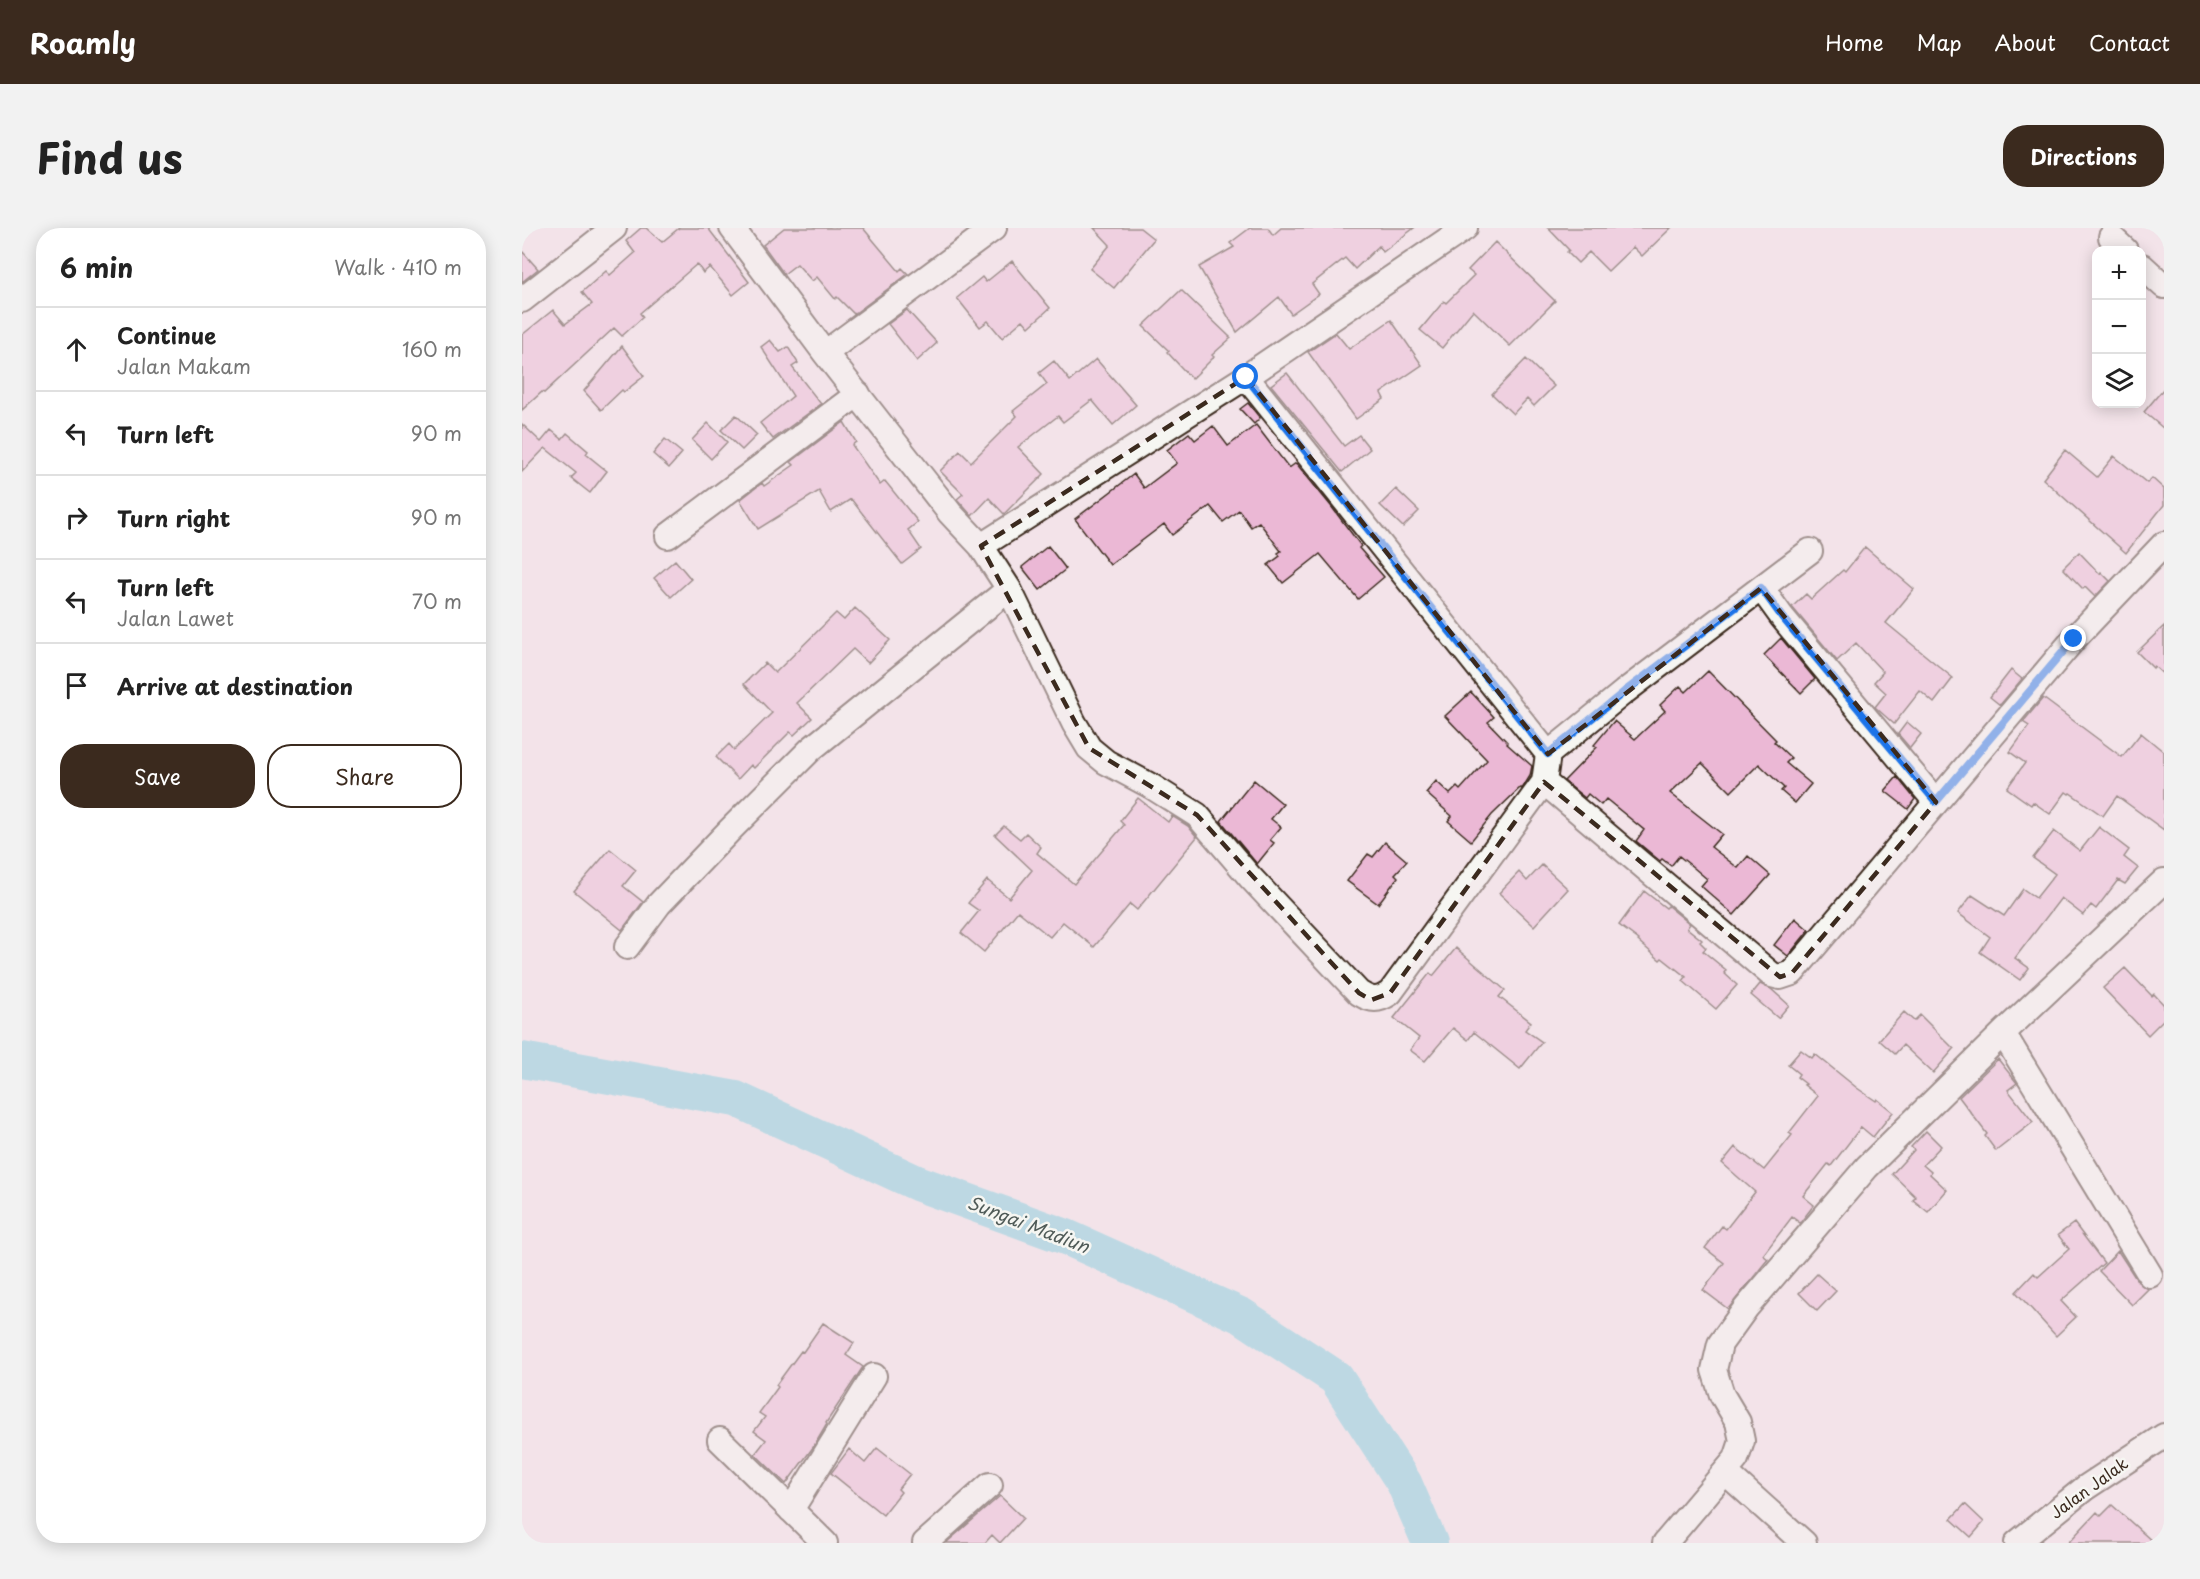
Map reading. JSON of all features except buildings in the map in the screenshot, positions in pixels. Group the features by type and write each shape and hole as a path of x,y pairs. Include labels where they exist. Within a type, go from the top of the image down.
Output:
{"street":[{"path":"522,300 614,228"},
{"path":"732,228 825,353 950,513 981,546 1009,589 1074,723 1089,748 1106,762 1151,786 1197,815 1250,877 1359,993 1371,1000 1381,999 1390,993 1544,782 1548,754 1624,692 1810,551"},
{"path":"825,353 994,228"},
{"path":"981,546 1246,377 1452,231"},
{"path":"2146,270 2164,286"},
{"path":"1246,377 1548,754"},
{"path":"668,536 858,394"},
{"path":"1544,782 1772,975 1780,977 1792,973 2074,639 2164,544"},
{"path":"1761,588 1782,617 1936,802"},
{"path":"627,947 659,904 811,749 1009,589"},
{"path":"1665,1543 1736,1459 1742,1441 1738,1422 1722,1395 1714,1370 1720,1344 1746,1308 1867,1167 2003,1033 2164,880"},
{"path":"2003,1033 2150,1275"},
{"path":"791,1510 874,1376"},
{"name":"Jalan Jalak","path":"2017,1543 2085,1488 2164,1436"},
{"path":"720,1440 825,1543"},
{"path":"1725,1472 1804,1543"},
{"path":"924,1543 990,1485"}],"highlighted area":[{"path":"1246,377 1548,754 1761,588 1936,802 1792,973 1780,977 1544,782 1390,993 1371,1000 1359,993 1197,815 1089,748 981,546"}],"waterway":[{"name":"Sungai Madiun","path":"522,1060 736,1099 917,1183 1066,1237 1242,1316 1336,1378 1404,1483 1430,1543"}],"route":[{"path":"1246,377 1548,754 1624,692 1761,588 1782,617 1936,802 2074,639"}]}
